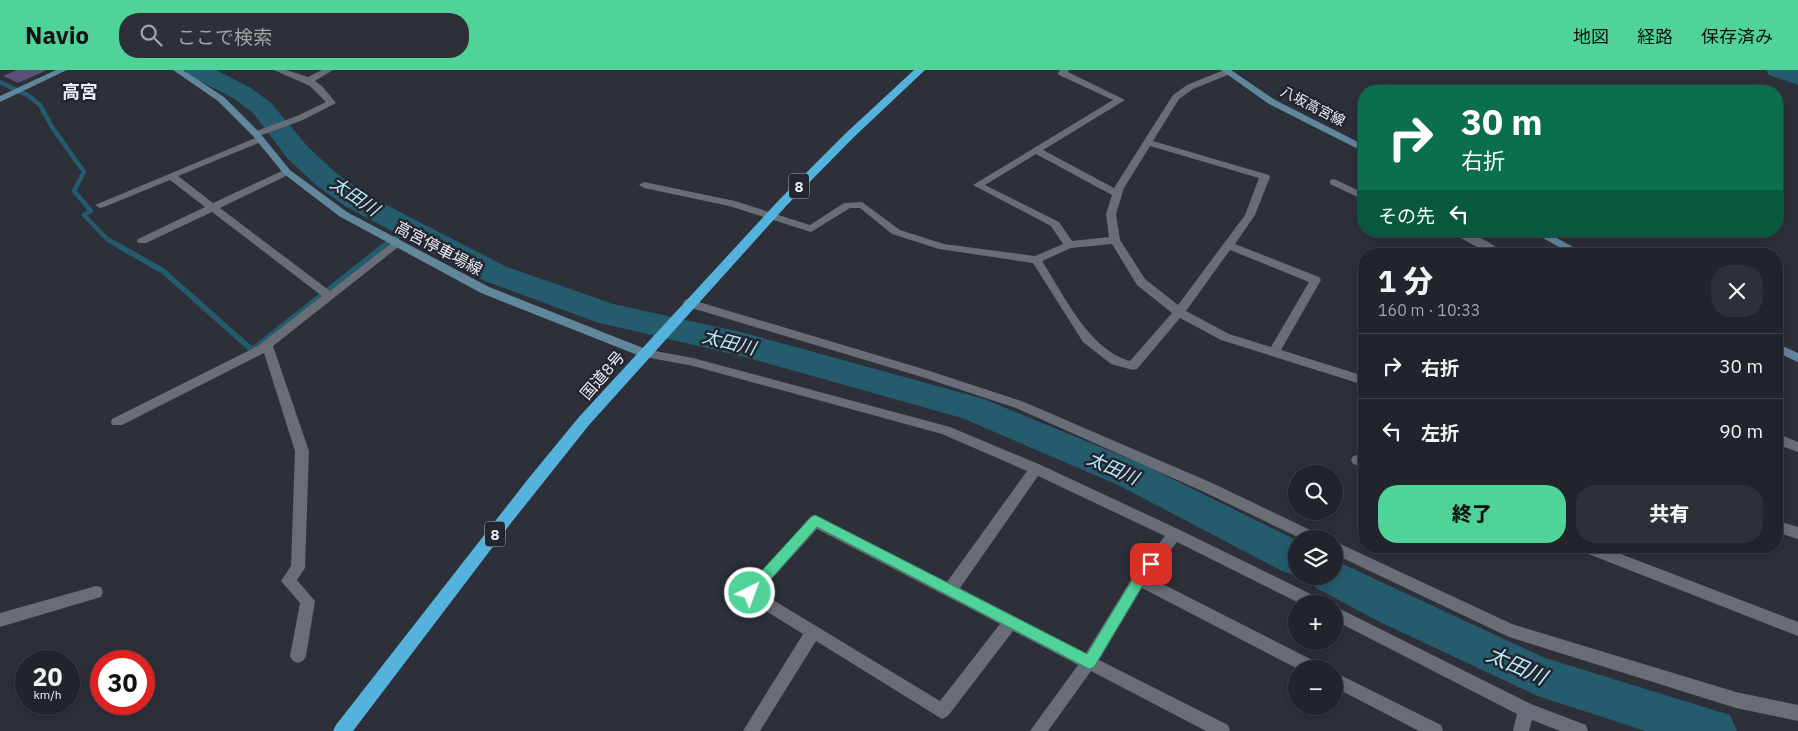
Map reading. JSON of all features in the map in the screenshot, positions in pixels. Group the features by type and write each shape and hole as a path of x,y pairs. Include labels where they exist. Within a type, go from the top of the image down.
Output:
{"highway":[{"name":"国道8号","path":"342,731 562,447 687,305 770,216 874,111 920,70"}],"main road":[{"path":"0,99 63,70"},
{"name":"高宮停車場線","path":"177,70 221,99 259,135 287,172 343,214 485,290 649,348"},
{"name":"八坂高宮線","path":"1226,71 1272,102 1358,146"},
{"path":"1547,237 1569,248"},
{"path":"1783,350 1798,358"}],"street":[{"path":"100,206 171,176 331,103 322,89 310,80 278,70"},
{"path":"310,80 329,70"},
{"path":"1065,70 1062,73 1120,100 978,185 1055,224 1069,246"},
{"path":"1226,71 1190,87 1176,97 1117,194 1111,214 1116,240 1127,262 1141,282 1179,312 1225,336 1358,379"},
{"path":"1036,260 1087,339 1115,361 1133,366 1179,312 1250,215 1265,177 1147,142"},
{"path":"1036,150 1117,194"},
{"path":"142,241 287,172"},
{"path":"171,176 329,296"},
{"path":"1334,182 1358,194"},
{"path":"644,185 731,203 811,228 848,206 862,205 896,232 933,244 1005,257 1036,260 1069,246 1116,240"},
{"path":"1468,237 1488,248"},
{"path":"117,422 267,345 397,244"},
{"path":"1228,245 1315,280 1275,352"},
{"path":"687,305 926,374 1020,405 1297,530"},
{"path":"267,345 302,451 298,568 288,581 308,602 298,656"},
{"path":"649,348 944,430 1036,469 1175,534 1298,595"},
{"path":"1783,441 1798,447"},
{"path":"950,590 1036,469"},
{"path":"1011,622 942,711 750,593 815,521 950,590 1222,731"},
{"path":"1783,528 1798,533"},
{"path":"1038,731 1089,662 1139,579 1175,534"},
{"path":"1343,551 1509,630 1736,700 1798,713"},
{"path":"1613,553 1798,629"},
{"path":"1139,579 1296,660"},
{"path":"0,620 96,592"},
{"path":"1343,618 1526,710 1580,731"},
{"path":"751,731 813,632"},
{"path":"1343,684 1435,731"},
{"path":"1521,731 1526,710"}],"building":[{"path":"17,70 47,70 18,83 3,76"}],"waterway":[{"name":"太田川","path":"197,70 242,93 262,108 298,153 326,179 355,200 496,274 607,314 745,345 972,408 1131,475 1288,555"},
{"path":"1778,70 1798,78"},
{"path":"0,82 29,96 40,105 52,127 84,172 74,191 91,211 84,215 107,239 121,247"},
{"path":"381,247 410,230"},
{"path":"119,246 163,271 252,350 384,246"},
{"name":"太田川","path":"1343,583 1538,676 1714,731"}],"district":[{"name":"高宮","path":"80,91"}],"route":[{"path":"750,593 815,521 1089,662 1139,579 1151,564"}]}
